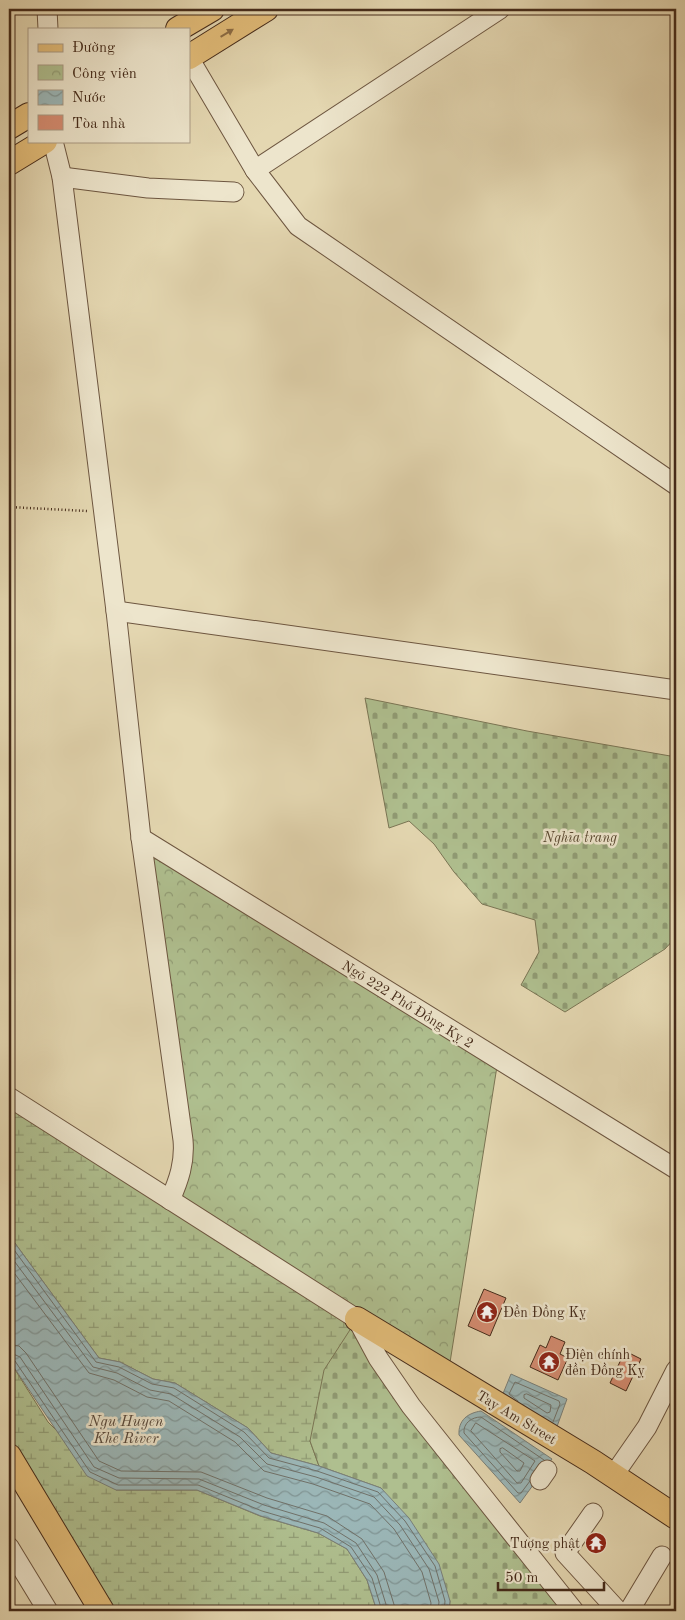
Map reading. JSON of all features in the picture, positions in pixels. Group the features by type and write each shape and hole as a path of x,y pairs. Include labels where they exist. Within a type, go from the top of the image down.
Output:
{"main road":[{"path":"180,28 212,9"},
{"path":"190,56 266,9"},
{"path":"9,127 28,116"},
{"path":"9,163 43,142"},
{"name":"Tay Am Street","path":"357,1319 613,1476 676,1517"},
{"path":"9,1456 102,1611"}],"street":[{"path":"47,9 48,28"},
{"path":"255,170 500,9"},
{"path":"190,59 255,170 298,226 676,485"},
{"path":"53,142 62,177 116,611 141,838 183,1145 179,1180 170,1200"},
{"path":"62,177 148,188 234,192"},
{"path":"116,611 676,690"},
{"name":"Ngõ 222 Phố Đồng Kỵ 2","path":"141,838 676,1169"},
{"path":"9,1097 357,1319 378,1358 411,1406 574,1611"},
{"path":"613,1476 647,1427 676,1370"},
{"path":"592,1513 565,1553 618,1611"},
{"path":"630,1611 662,1556"},
{"path":"12,1561 48,1611"}],"path":[{"path":"9,507 103,512"}],"green space":[{"name":"Nghĩa trang","path":"365,698 527,731 676,757 676,937 665,949 565,1012 521,985 539,952 535,920 482,904 454,872 434,844 409,821 389,828"},
{"path":"141,838 498,1060 448,1375 170,1200 179,1180"},
{"path":"9,1097 357,1319 310,1441 319,1466 271,1453 248,1428 175,1383 153,1379 120,1362 99,1358 9,1235"},
{"path":"357,1319 574,1611 449,1611 450,1601 381,1488 319,1466 310,1441 324,1370"},
{"path":"9,1360 48,1422 116,1490 197,1490 260,1516 318,1533 347,1549 367,1580 377,1611 103,1611 9,1455"}],"water":[{"name":"Ngu Huyen Khe River","path":"9,1235 99,1358 120,1362 153,1379 175,1383 248,1428 271,1453 319,1466 381,1488 409,1518 439,1564 450,1601 449,1611 377,1611 367,1580 347,1549 318,1533 261,1516 197,1490 116,1490 87,1476 9,1360"},
{"path":"511,1374 567,1399 555,1432 502,1396"},
{"path":"481,1411 552,1459 520,1503 459,1435 462,1421 472,1413"}],"building":[{"name":"Đền Đồng Kỵ","path":"484,1289 506,1298 490,1336 468,1326"},
{"name":"Điện chính đền Đồng Kỵ","path":"551,1336 565,1342 560,1354 568,1358 558,1380 530,1367 540,1345 546,1348"},
{"path":"625,1351 641,1359 626,1391 610,1383"},
{"name":"Tượng phật","path":"597,1534 605,1543 596,1551 587,1542"}],"place":[{"name":"Đền Đồng Kỵ","path":"487,1312"},
{"name":"Điện chính đền Đồng Kỵ","path":"549,1362"},
{"name":"Tượng phật","path":"596,1543"}]}
